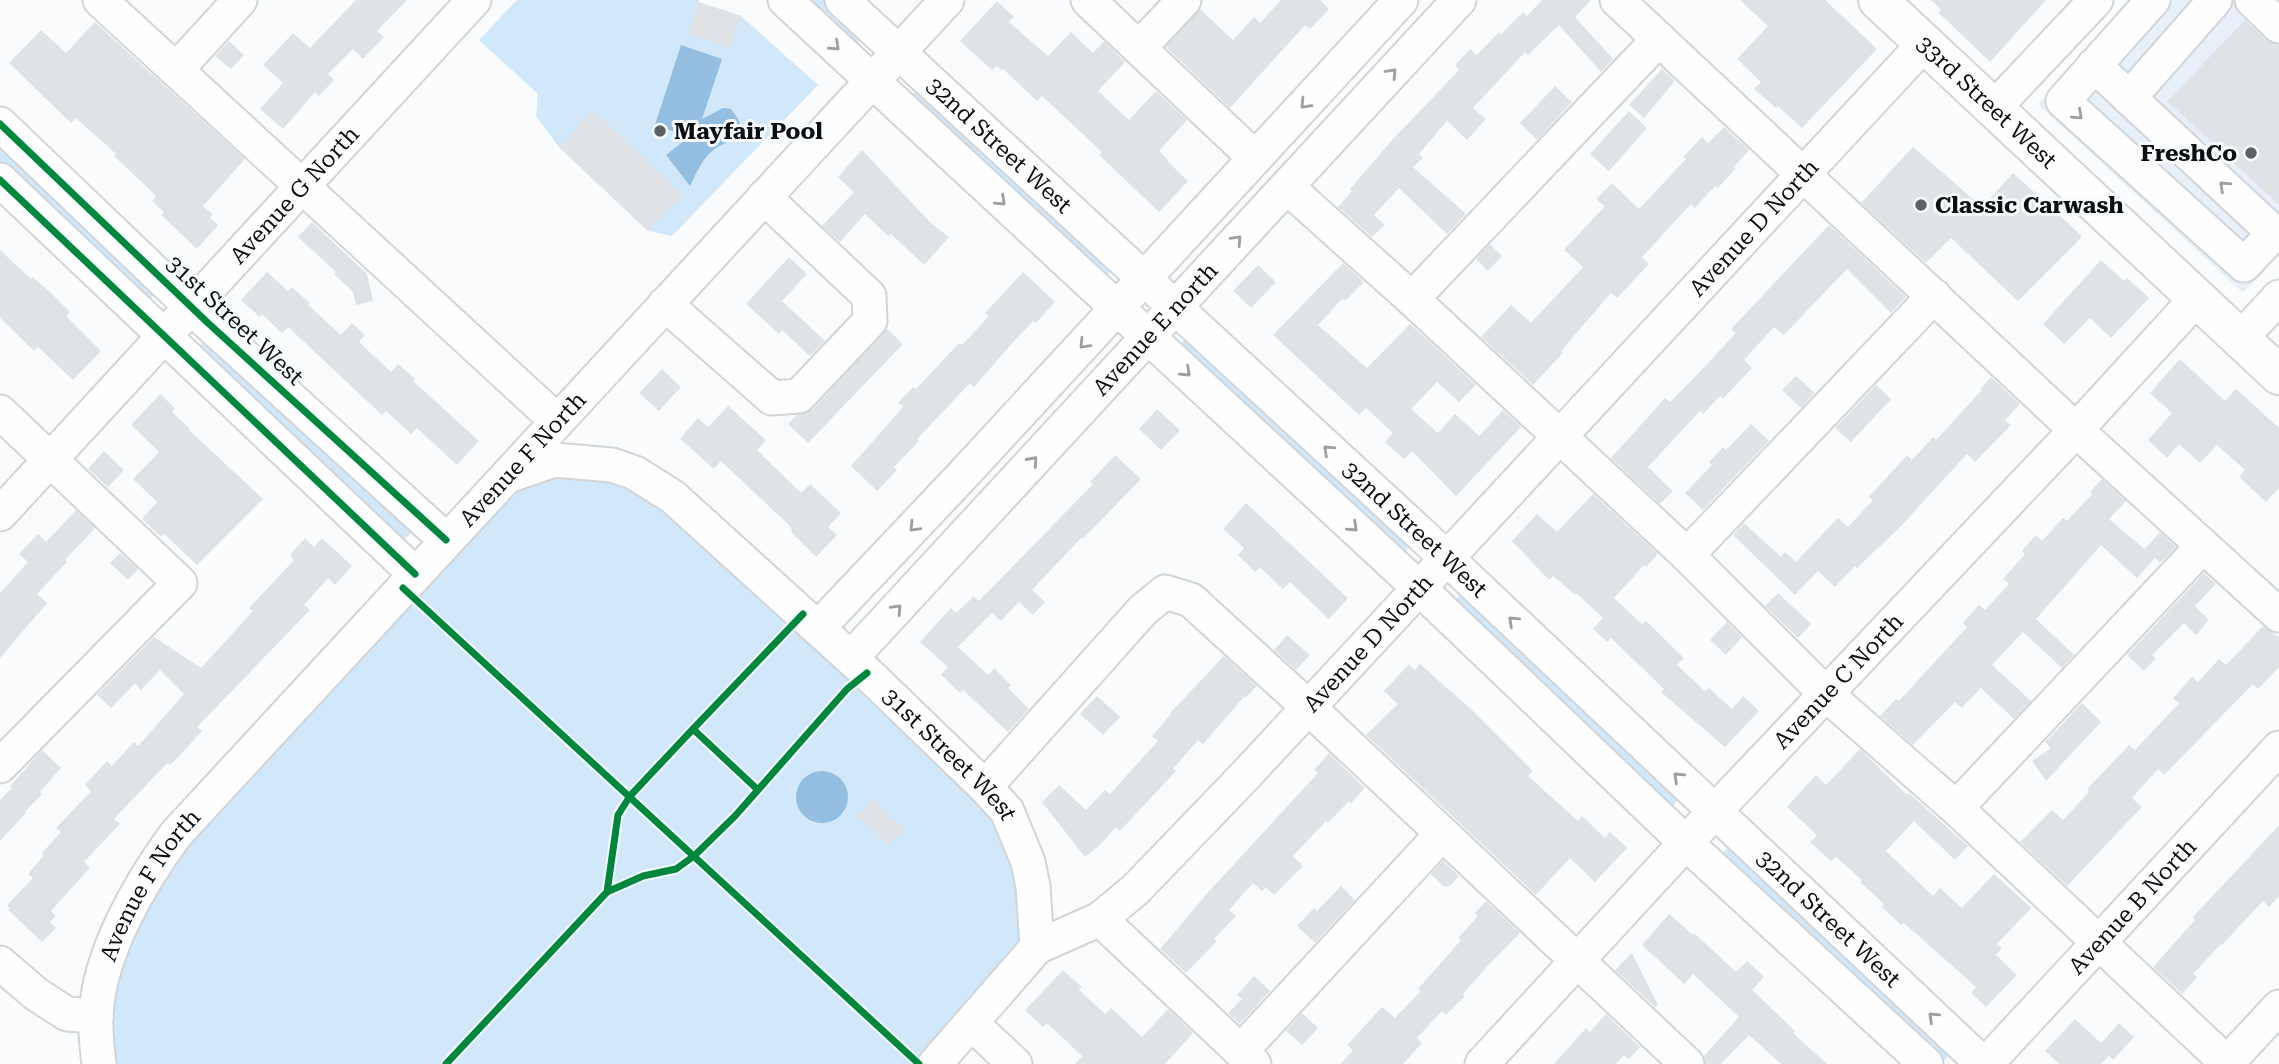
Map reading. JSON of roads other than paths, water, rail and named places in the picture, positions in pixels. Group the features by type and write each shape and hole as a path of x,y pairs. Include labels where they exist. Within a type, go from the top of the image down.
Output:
{"main road":[{"name":"33rd Street West","path":"1878,0 2279,374"}],"street":[{"path":"100,0 557,421"},
{"path":"176,70 240,0"},
{"name":"Avenue G North","path":"0,514 474,0"},
{"name":"32nd Street West","path":"785,0 1419,588 1686,843 1926,1064"},
{"name":"32nd Street West","path":"842,0 1445,558 1984,1064"},
{"name":"Avenue F North","path":"99,1064 96,1016 102,979 116,941 157,861 176,834 947,0"},
{"path":"1088,0 1255,158"},
{"path":"1140,47 1184,0"},
{"name":"Avenue E north","path":"818,628 1401,0"},
{"name":"Avenue E north","path":"851,659 1459,0"},
{"path":"1617,0 2076,430 2279,615"},
{"path":"2153,0 2063,100 2265,252"},
{"path":"2129,98 2215,0"},
{"path":"2252,0 2279,26"},
{"path":"1994,108 2088,8 2103,55 2129,98 2265,252"},
{"path":"1412,299 1659,39"},
{"name":"Avenue D North","path":"940,1062 1037,947 1100,919 1135,890 1925,43"},
{"name":"31st Street West","path":"0,124 191,307 446,540"},
{"path":"0,180 415,573"},
{"path":"1287,187 1412,299 1687,555 1826,694 1956,808 2227,1063 2279,1007"},
{"path":"666,304 772,398 799,396 870,321 869,296 764,197"},
{"path":"1687,555 1934,296"},
{"path":"2241,338 2279,297"},
{"name":"Avenue C North","path":"1482,1064 1715,811 2076,430 2197,298"},
{"path":"0,412 180,583 0,766"},
{"name":"31st Street West","path":"505,477 554,460 612,465 635,473 673,497 851,659 1007,811 1028,862 1033,886 1037,947"},
{"path":"1956,808 2203,546"},
{"path":"985,787 1143,610 1165,592 1191,600 1687,1064"},
{"name":"Avenue B North","path":"1984,1064 2099,944 2279,748"},
{"path":"1100,919 1248,1058 1442,834"},
{"path":"6,982 67,1014 96,1016"},
{"path":"971,1023 1016,1064"}],"water":[{"path":"681,45 722,59 702,119 723,108 731,109 741,127 738,136 707,156 690,186 666,155 689,137 655,125"},
{"path":"822,771 832,773 840,779 846,787 846,807 840,815 832,821 822,823 812,821 804,815 798,807 796,797 798,787 804,779 812,773"}],"place":[{"name":"Mayfair Pool","path":"660,131"},
{"name":"FreshCo","path":"2251,153"},
{"name":"Classic Carwash","path":"1921,205"}]}
